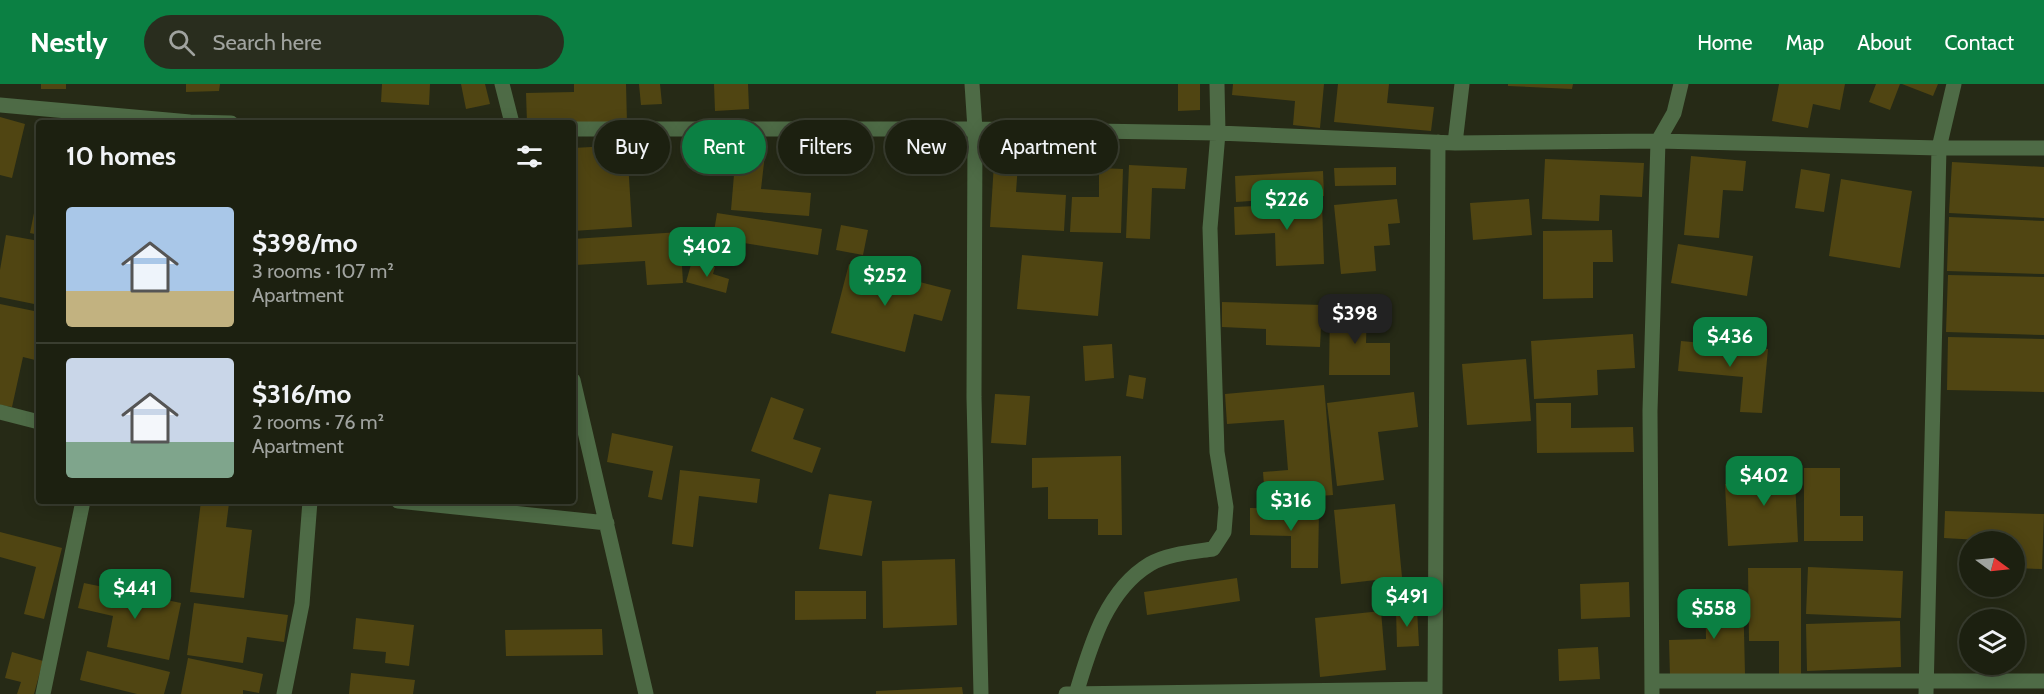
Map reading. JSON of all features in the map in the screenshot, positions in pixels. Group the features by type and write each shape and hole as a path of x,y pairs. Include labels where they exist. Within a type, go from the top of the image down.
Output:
{"street":[{"path":"502,84 511,120"},
{"path":"972,84 975,129 974,397 981,694"},
{"path":"1076,694 1095,632 1124,587 1151,564 1213,549 1224,532 1226,507 1217,452 1210,228 1218,133 1217,84"},
{"path":"1455,143 1462,84"},
{"path":"1681,84 1674,113 1658,141 1650,411 1652,687 1926,687 2044,681"},
{"path":"1926,687 1939,148 1954,84"},
{"path":"0,105 168,120"},
{"path":"576,129 975,129 1218,133 1455,143 1658,141 1939,148 2044,148"},
{"path":"1066,694 1435,691 1438,142"},
{"path":"576,393 646,694"},
{"path":"0,412 36,421"},
{"path":"43,694 82,504"},
{"path":"284,694 302,604 310,504"},
{"path":"426,504 607,523"}],"building":[{"path":"41,84 66,84 66,89 41,89"},
{"path":"186,84 220,84 219,91 186,92"},
{"path":"382,84 430,84 429,105 381,102"},
{"path":"461,84 485,84 490,104 466,109"},
{"path":"574,84 626,84 627,120 594,120 594,124 576,123 576,120 527,120 526,93 574,92"},
{"path":"639,84 660,84 662,104 641,105"},
{"path":"714,84 748,84 749,109 715,111"},
{"path":"1178,84 1200,84 1200,110 1178,111"},
{"path":"1233,84 1324,84 1320,128 1293,125 1295,101 1232,95"},
{"path":"1338,84 1389,84 1387,103 1434,107 1431,131 1334,122"},
{"path":"1508,84 1573,84 1572,89 1508,86"},
{"path":"1779,84 1845,84 1840,110 1813,104 1808,128 1772,121"},
{"path":"1876,84 1900,84 1890,110 1869,102"},
{"path":"1902,84 1938,84 1933,96"},
{"path":"0,117 25,124 12,178 0,175"},
{"path":"594,147 594,174 629,174 632,227 576,231 576,148"},
{"path":"1691,156 1746,161 1743,191 1723,190 1719,238 1684,235"},
{"path":"1545,159 1644,163 1642,197 1600,195 1599,221 1542,219"},
{"path":"1952,162 2044,167 2044,218 1949,213"},
{"path":"1129,165 1187,168 1185,189 1152,188 1150,239 1126,238"},
{"path":"1396,167 1396,185 1335,186 1334,168"},
{"path":"1118,169 1123,169 1121,233 1070,232 1072,197 1099,197 1099,174 1118,174"},
{"path":"1801,169 1830,174 1824,212 1795,208"},
{"path":"1323,171 1324,196 1236,202 1235,176"},
{"path":"734,174 763,174 761,189 811,193 809,216 731,210"},
{"path":"993,174 1017,174 1016,192 1066,195 1064,231 990,227"},
{"path":"1841,179 1912,191 1900,268 1829,256"},
{"path":"1397,199 1400,223 1388,224 1390,245 1374,246 1376,271 1341,274 1334,205"},
{"path":"1529,199 1532,235 1473,240 1470,203"},
{"path":"36,203 36,234 30,233"},
{"path":"1322,203 1324,264 1276,266 1275,233 1235,235 1234,207"},
{"path":"717,213 822,229 818,255 713,238"},
{"path":"1949,217 2044,221 2044,274 1947,271"},
{"path":"841,225 868,230 863,255 836,250"},
{"path":"1612,230 1613,262 1593,262 1593,298 1543,299 1543,231"},
{"path":"680,232 683,283 647,285 645,261 576,265 576,239"},
{"path":"6,235 36,240 36,304 0,297 0,270"},
{"path":"1678,244 1753,256 1747,296 1671,283"},
{"path":"1022,255 1103,262 1098,316 1017,309"},
{"path":"692,261 715,267 713,274 729,279 726,293 686,282"},
{"path":"849,264 951,290 942,321 914,314 905,352 831,333"},
{"path":"1948,275 2044,277 2044,335 1946,332"},
{"path":"1222,302 1322,305 1320,347 1266,345 1266,329 1222,327"},
{"path":"0,304 36,311 36,360 23,357 12,407 0,405"},
{"path":"1330,306 1367,306 1366,343 1390,343 1390,375 1329,375"},
{"path":"1633,334 1635,368 1597,370 1598,395 1534,399 1531,341"},
{"path":"1948,337 2044,339 2044,392 1947,390"},
{"path":"1681,341 1768,349 1762,413 1740,412 1743,377 1678,371"},
{"path":"1112,344 1114,378 1085,381 1083,346"},
{"path":"1526,359 1531,421 1467,425 1462,364"},
{"path":"1129,375 1146,378 1143,399 1126,396"},
{"path":"1324,385 1333,495 1265,500 1263,472 1288,470 1284,420 1227,424 1225,394"},
{"path":"1414,392 1418,427 1378,432 1384,480 1337,486 1327,403"},
{"path":"995,394 1030,396 1026,445 991,443"},
{"path":"771,397 804,409 793,439 821,448 812,473 751,451"},
{"path":"1536,403 1571,403 1571,428 1633,427 1634,452 1537,453"},
{"path":"612,433 673,446 662,500 648,497 653,471 607,462"},
{"path":"1121,456 1122,535 1098,535 1098,519 1048,519 1048,487 1032,488 1032,458"},
{"path":"1794,460 1798,542 1728,546 1725,484 1762,481 1761,462"},
{"path":"1804,468 1840,468 1840,516 1863,516 1863,541 1804,541"},
{"path":"680,470 760,479 757,503 699,496 693,547 672,544"},
{"path":"829,494 872,501 862,556 819,549"},
{"path":"201,504 229,504 226,527 252,530 244,598 190,592"},
{"path":"1395,504 1402,577 1341,584 1334,510"},
{"path":"1250,508 1319,509 1318,568 1291,568 1291,536 1250,535"},
{"path":"1945,511 2044,514 2042,569 2025,568 2025,531 1959,531 1959,539 1944,538"},
{"path":"0,532 62,548 44,619 24,614 36,567 0,557"},
{"path":"955,559 957,625 883,628 882,561"},
{"path":"1808,567 1903,571 1901,618 1806,614"},
{"path":"1748,568 1801,568 1801,675 1779,675 1779,641 1749,641"},
{"path":"1237,578 1240,601 1147,615 1144,592"},
{"path":"1629,582 1630,617 1581,619 1580,584"},
{"path":"84,583 181,603 169,660 107,647 113,616 78,608"},
{"path":"1743,590 1745,674 1670,676 1669,640 1706,639 1705,591"},
{"path":"795,591 866,591 866,619 795,620"},
{"path":"194,603 288,615 284,642 247,637 243,663 187,655"},
{"path":"1417,609 1419,646 1397,647 1396,610"},
{"path":"1381,611 1386,670 1320,677 1315,618"},
{"path":"356,618 414,625 409,666 385,663 386,652 353,649"},
{"path":"1900,621 1901,667 1807,671 1806,624"},
{"path":"602,629 603,655 506,656 505,630"},
{"path":"1598,647 1600,679 1559,681 1558,649"},
{"path":"87,651 170,672 164,694 137,694 80,680"},
{"path":"12,652 43,661 34,694 17,694 21,682 5,678"},
{"path":"188,658 263,674 259,693 243,690 243,694 181,694"},
{"path":"351,673 415,680 413,694 349,694"},
{"path":"962,687 963,694 876,694 876,691"}]}
